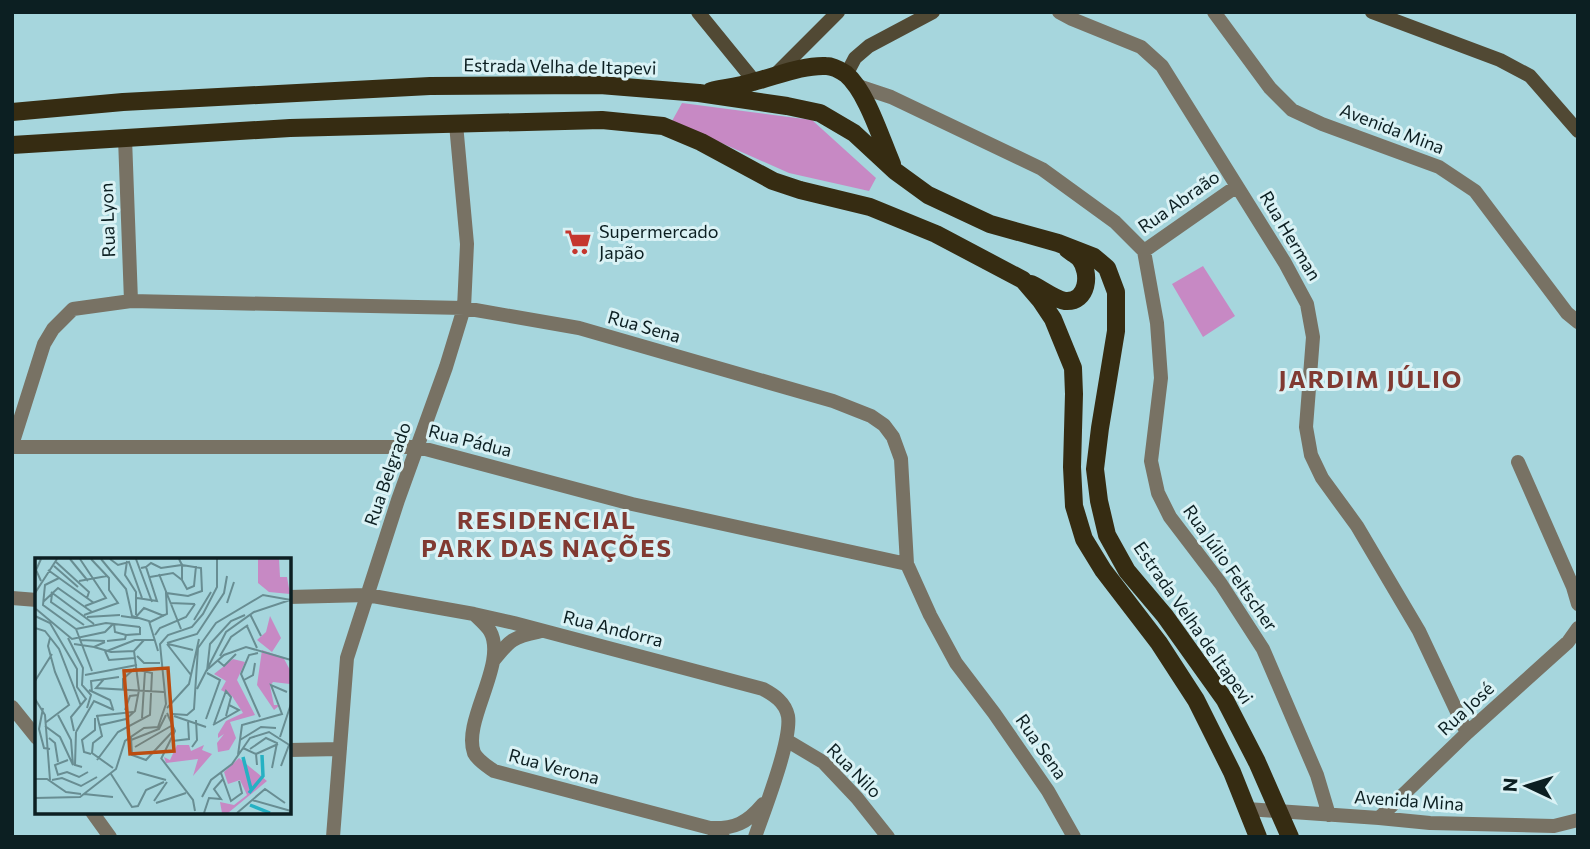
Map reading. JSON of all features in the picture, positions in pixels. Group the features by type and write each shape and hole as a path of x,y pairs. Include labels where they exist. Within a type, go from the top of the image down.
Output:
{"main road":[{"path":"698,12 755,82"},
{"path":"775,75 838,12"},
{"path":"850,80 855,58 869,46 912,16 933,12"},
{"path":"1372,12 1387,15 1500,60 1530,76 1578,131"},
{"path":"699,93 755,82 775,75 834,67 850,80 867,106 895,171"},
{"name":"Estrada Velha de Itapevi","path":"12,112 123,102 430,86 600,85 699,93 820,113 854,133 895,171 928,195 990,224 1058,243 1094,257 1107,268 1116,292 1116,331 1095,468 1107,535 1127,571 1180,636 1225,700 1257,762 1290,837"},
{"path":"12,145 290,128 602,120 663,126 701,142 773,181 870,207 936,234 1063,301 1075,300 1086,287 1085,272 1081,260 1058,243"},
{"path":"1023,280 1053,319 1073,368 1072,480 1074,506 1084,539 1103,570 1159,643 1196,700 1232,772 1258,837"}],"street":[{"name":"Rua Herman","path":"1059,12 1141,47 1162,66 1285,263 1307,304 1313,337 1306,427 1311,455 1322,478 1357,526 1419,631 1467,733"},
{"name":"Avenida Mina","path":"1214,12 1270,88 1292,110 1322,124 1439,167 1475,191 1567,313 1578,322"},
{"path":"850,80 1042,169 1115,222 1144,251"},
{"name":"Rua Belgrado","path":"333,837 347,658 464,308 467,244 456,124"},
{"name":"Rua Lyon","path":"125,138 131,301"},
{"name":"Rua Abraão","path":"1144,251 1237,186"},
{"name":"Rua Júlio Feltscher","path":"1144,251 1157,323 1161,379 1151,461 1158,493 1170,517 1221,584 1263,649 1317,775 1329,815"},
{"name":"Rua Sena","path":"12,446 44,344 52,329 73,309 131,301 464,308 579,328 833,401 871,416 884,425 893,437 901,459 907,564 930,615 956,663 1048,791 1074,837"},
{"name":"Rua Pádua","path":"12,446 418,447 632,504 907,564"},
{"path":"1518,462 1578,604"},
{"name":"Rua Andorra","path":"290,597 368,595 474,614 763,689 779,698 788,716 786,740 755,837"},
{"path":"12,598 35,600"},
{"path":"474,614 490,631 494,660"},
{"name":"Rua José","path":"1379,818 1467,733 1568,642 1578,628"},
{"path":"494,660 516,637 543,631"},
{"name":"Rua Verona","path":"494,660 472,740 474,753 481,762 494,771 710,828 723,837"},
{"path":"12,707 35,735"},
{"name":"Rua Nilo","path":"786,740 823,762 857,798 888,837"},
{"path":"290,750 340,750"},
{"path":"710,828 723,828 750,818 770,794"},
{"name":"Avenida Mina","path":"1247,809 1430,823 1554,826 1578,820"},
{"path":"93,814 110,837"},
{"path":"1430,823 1441,837"}],"shaded area":[{"path":"682,103 812,120 876,178 869,191 789,173 672,121"},
{"path":"1203,266 1235,316 1203,337 1172,284"}],"place":[{"name":"Supermercado Japão","path":"578,242"}],"district":[{"name":"JARDIM JÚLIO","path":"1371,380"},
{"name":"RESIDENCIAL PARK DAS NAÇÕES","path":"547,535"}]}
